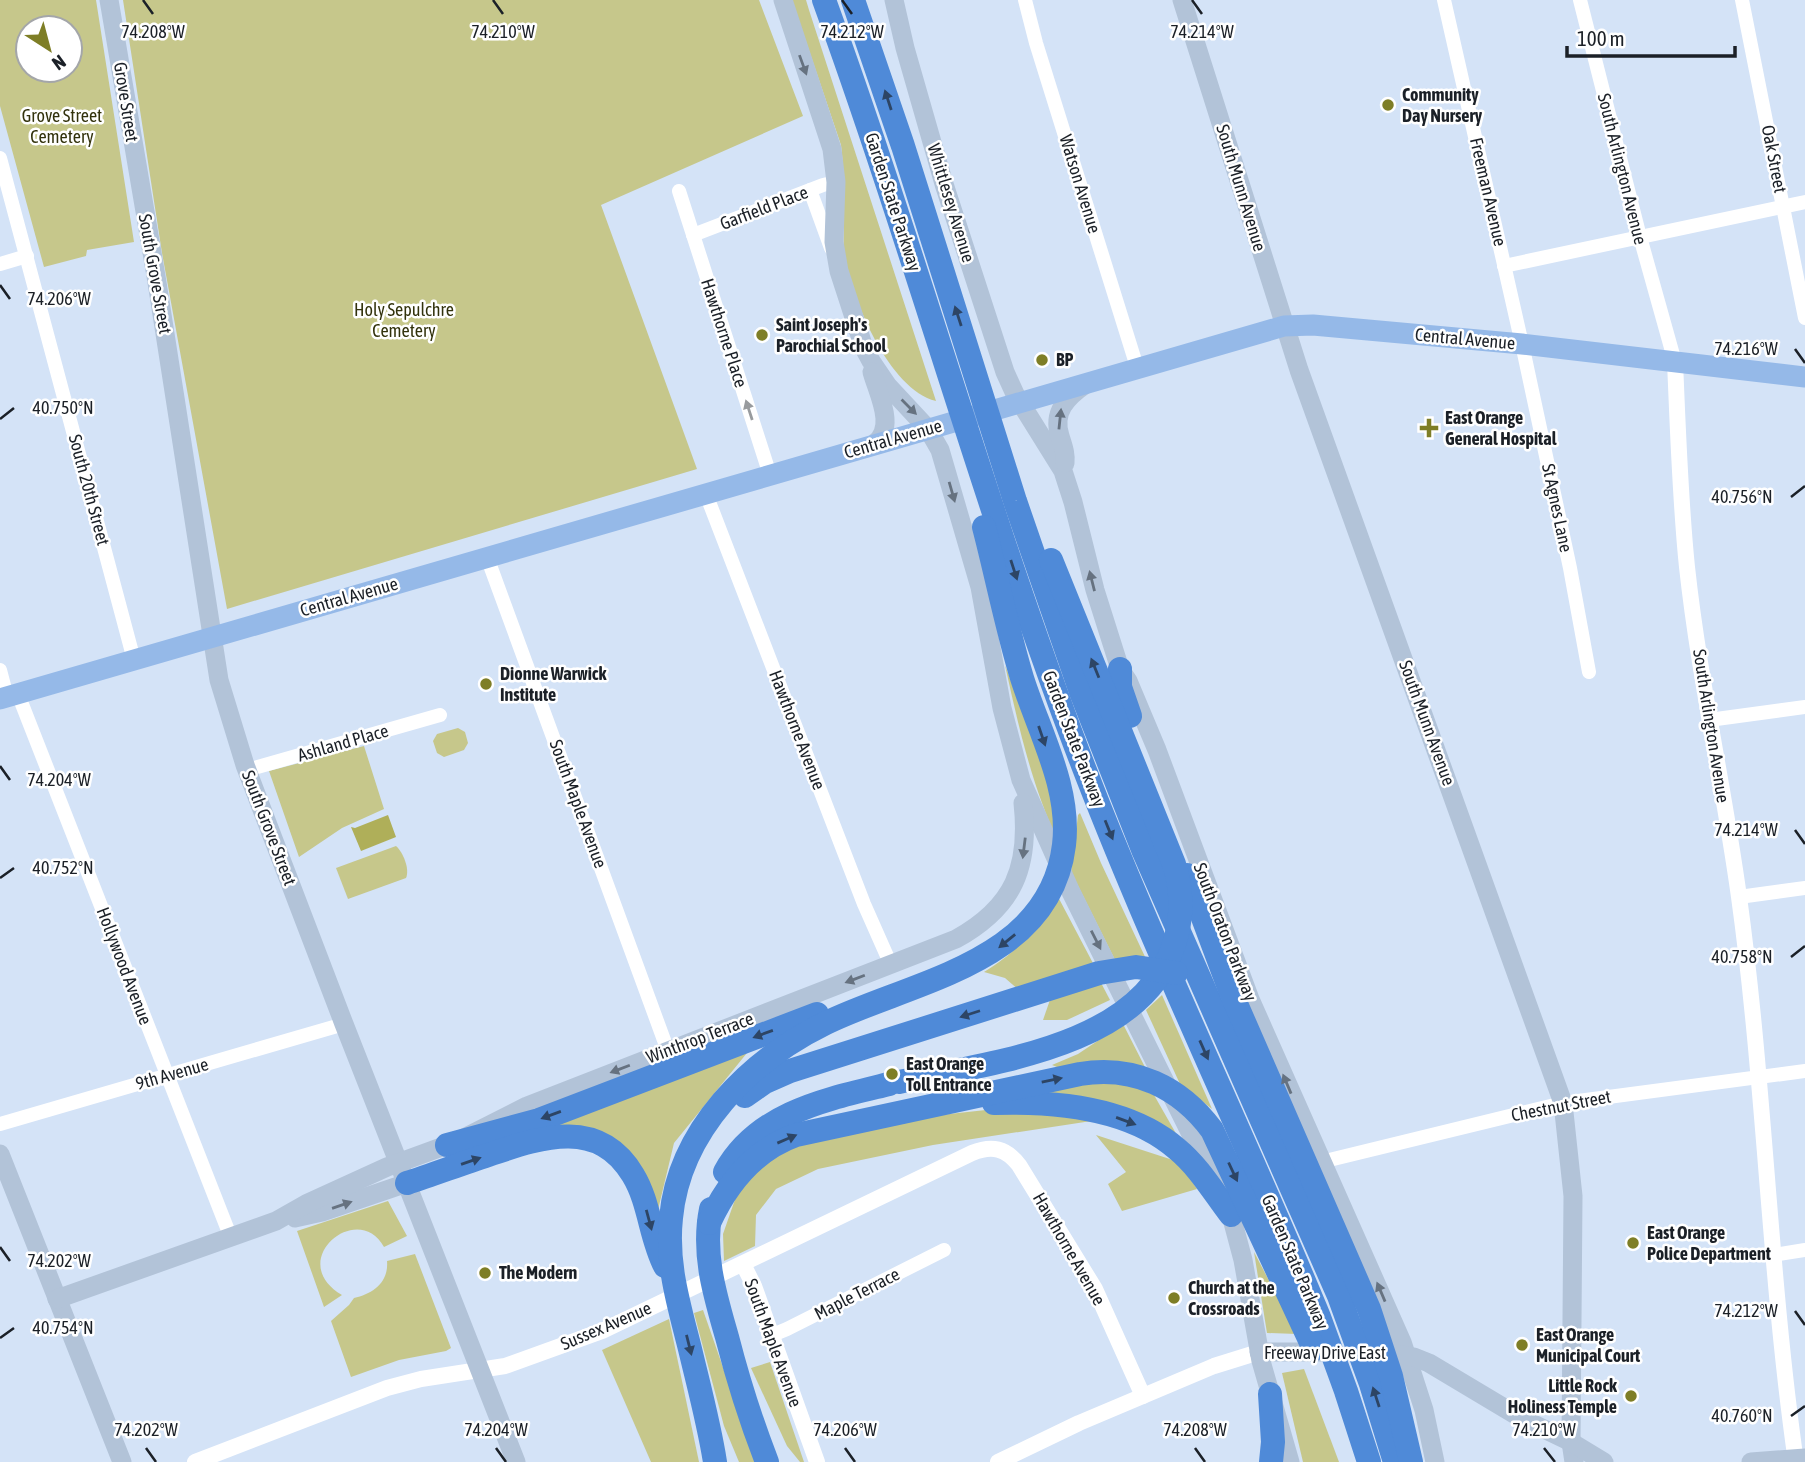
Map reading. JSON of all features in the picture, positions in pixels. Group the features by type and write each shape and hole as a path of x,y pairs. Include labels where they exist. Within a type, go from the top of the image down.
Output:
{"highway":[{"name":"Garden State Parkway","path":"824,0 866,117 946,366 1066,719 1114,841 1322,1326 1367,1462"},
{"name":"Garden State Parkway","path":"853,0 979,381 1018,509 1098,739 1339,1296 1371,1384 1395,1462"},
{"path":"715,1462 707,1417 672,1279 672,1209 679,1180 694,1140 711,1115 737,1087 766,1061 807,1033 875,1002 970,965 1010,939 1031,919 1044,899 1058,870 1063,850 1065,820 1060,792 1017,662 946,366"},
{"path":"767,1462 746,1405 709,1267 709,1223 714,1197 727,1168 746,1143 763,1129 806,1107 894,1083 1042,1050 1080,1037 1107,1023 1139,999 1161,973 1174,945 1180,915 1180,890 1174,864 979,381"},
{"path":"1119,669 1120,687 1219,963 1374,1323 1393,1385 1411,1462"},
{"path":"690,1154 701,1146 722,1118 758,1086 790,1071 1099,973 1136,967 1174,972 1203,985 1229,1007 1250,1037"},
{"path":"447,1145 539,1120 850,1002 875,1002"},
{"path":"709,1223 741,1172 779,1142 805,1133 1097,1072 1143,1077 1176,1093 1201,1116 1220,1145 1367,1462"},
{"path":"890,1115 964,1105 1011,1103 1072,1107 1110,1115 1153,1132 1179,1150 1231,1215"},
{"path":"403,1172 538,1139 565,1136 590,1140 618,1157 634,1175 656,1248 672,1279"},
{"path":"726,1334 784,1462"},
{"path":"1270,1394 1273,1442 1271,1462"},
{"path":"707,1417 723,1462"}],"main road":[{"name":"Grove Street","path":"109,0 136,163"},
{"path":"783,0 797,49 830,139 836,182 834,242 839,271 886,425 883,436 874,444"},
{"name":"Whittlesey Avenue","path":"894,0 905,48 947,192 1012,404"},
{"name":"South Munn Avenue","path":"1182,0 1284,326 1563,1103 1573,1196 1573,1452"},
{"name":"South Grove Street","path":"136,163 219,680 247,770 516,1462"},
{"name":"Central Avenue","path":"8,697 1284,326 1313,325 1522,344 1805,377"},
{"path":"864,348 882,379 938,426 940,450 981,587 1002,708 1021,780 1071,892 1231,1215 1244,1260 1259,1352 1290,1462"},
{"path":"1063,471 1066,454 1058,431 1059,411 1068,399 1092,381"},
{"name":"South Oraton Parkway","path":"1012,404 1063,471 1119,669 1128,681 1154,742 1236,966 1374,1277 1400,1354 1424,1410 1435,1462"},
{"name":"Winthrop Terrace","path":"57,1299 276,1221 323,1212 403,1172 447,1145 527,1106 891,965 964,934 986,918 1005,898 1017,876 1025,852 1026,829 1021,780"},
{"path":"0,1154 122,1462"},
{"name":"Freeway Drive East","path":"1259,1352 1400,1354 1429,1363 1573,1452 1604,1462"},
{"path":"1751,1462 1799,1459"}],"street":[{"name":"Watson Avenue","path":"1025,0 1137,367"},
{"name":"Freeman Avenue","path":"1444,0 1522,344"},
{"name":"South Arlington Avenue","path":"1580,0 1640,237 1675,362 1687,568 1739,897 1780,1336 1799,1459"},
{"name":"Oak Street","path":"1742,0 1805,318"},
{"name":"South 20th Street","path":"0,158 134,660"},
{"name":"Garfield Place","path":"693,235 836,182"},
{"path":"810,190 839,271"},
{"name":"Hawthorne Place","path":"679,191 770,475"},
{"path":"1504,266 1805,202"},
{"path":"0,264 27,256"},
{"name":"St Agnes Lane","path":"1522,344 1570,568 1589,672"},
{"name":"Hawthorne Avenue","path":"706,494 864,904 891,965"},
{"name":"South Maple Avenue","path":"487,557 668,1051"},
{"name":"Hollywood Avenue","path":"0,670 8,697 168,1076 231,1238"},
{"path":"1709,720 1805,707"},
{"name":"Ashland Place","path":"247,770 440,715"},
{"path":"1739,897 1805,888"},
{"name":"9th Avenue","path":"0,1124 344,1024"},
{"name":"Chestnut Street","path":"1321,1162 1563,1103 1805,1071"},
{"name":"Sussex Avenue","path":"195,1462 396,1385 505,1366 602,1331 972,1153 983,1149 1001,1149"},
{"name":"Hawthorne Avenue","path":"1001,1149 1019,1165 1089,1278 1143,1396"},
{"name":"Maple Terrace","path":"771,1336 944,1250"},
{"path":"1773,1255 1805,1250"},
{"name":"South Maple Avenue","path":"743,1264 754,1286 817,1462"},
{"name":"Freeway Drive East","path":"998,1462 1143,1396 1223,1363 1259,1352"}],"green space":[{"name":"Grove Street Cemetery","path":"0,0 96,0 134,242 87,250 86,256 44,267 0,106"},
{"name":"Holy Sepulchre Cemetery","path":"123,0 759,0 803,116 601,205 697,469 227,609 162,253"},
{"path":"792,0 806,0 936,401 919,393 902,379 875,339 855,293 844,252 841,145"},
{"path":"1005,665 1049,780 1058,842 1033,777"},
{"path":"458,728 465,732 468,743 464,750 444,757 437,753 433,741 437,734"},
{"path":"364,746 384,809 342,828 299,857 269,771"},
{"path":"1080,813 1147,961 1116,962 1071,872"},
{"path":"396,846 405,861 406,878 348,899 336,868"},
{"path":"1056,893 1095,967 1020,991 1005,978 984,972 1018,947 1041,918"},
{"path":"1099,979 1110,1000 1067,1020 1043,1020 1051,997"},
{"path":"1162,995 1212,1109 1180,1084 1146,1010"},
{"path":"1123,1024 1149,1075 1067,1071 1052,1065 1078,1054"},
{"path":"751,1048 674,1143 657,1214 642,1173 546,1127"},
{"path":"1084,1081 1123,1082 1154,1095 1178,1137 1042,1092"},
{"path":"1004,1108 1098,1120 933,1145 818,1169 776,1189 756,1215 755,1246 724,1261 723,1234 739,1188 767,1158 805,1140 913,1118"},
{"path":"1096,1135 1179,1162 1197,1189 1122,1211 1108,1184 1126,1172"},
{"path":"388,1201 407,1236 384,1247 372,1234 358,1229 344,1232 332,1240 323,1252 320,1266 326,1281 342,1295 324,1307 297,1231"},
{"path":"1254,1252 1297,1334 1267,1333"},
{"path":"415,1254 451,1348 399,1360 351,1377 331,1321 354,1298 378,1286 385,1275 387,1261"},
{"path":"703,1310 756,1462 739,1462 724,1426 694,1313"},
{"path":"669,1319 699,1462 651,1462 602,1350"},
{"path":"770,1362 804,1462 800,1462 787,1446 751,1368"},
{"path":"1304,1369 1339,1462 1303,1462 1282,1373"}],"shaded area":[{"path":"388,815 396,837 361,851 351,827 355,828"}],"place":[{"name":"Community Day Nursery","path":"1388,105"},
{"name":"Saint Joseph's Parochial School","path":"762,335"},
{"name":"BP","path":"1042,360"},
{"name":"East Orange General Hospital","path":"1429,428"},
{"name":"Dionne Warwick Institute","path":"486,684"},
{"name":"East Orange Toll Entrance","path":"892,1074"},
{"name":"East Orange Police Department","path":"1633,1243"},
{"name":"The Modern","path":"485,1273"},
{"name":"Church at the Crossroads","path":"1174,1298"},
{"name":"East Orange Municipal Court","path":"1522,1345"},
{"name":"Little Rock Holiness Temple","path":"1631,1396"}]}
